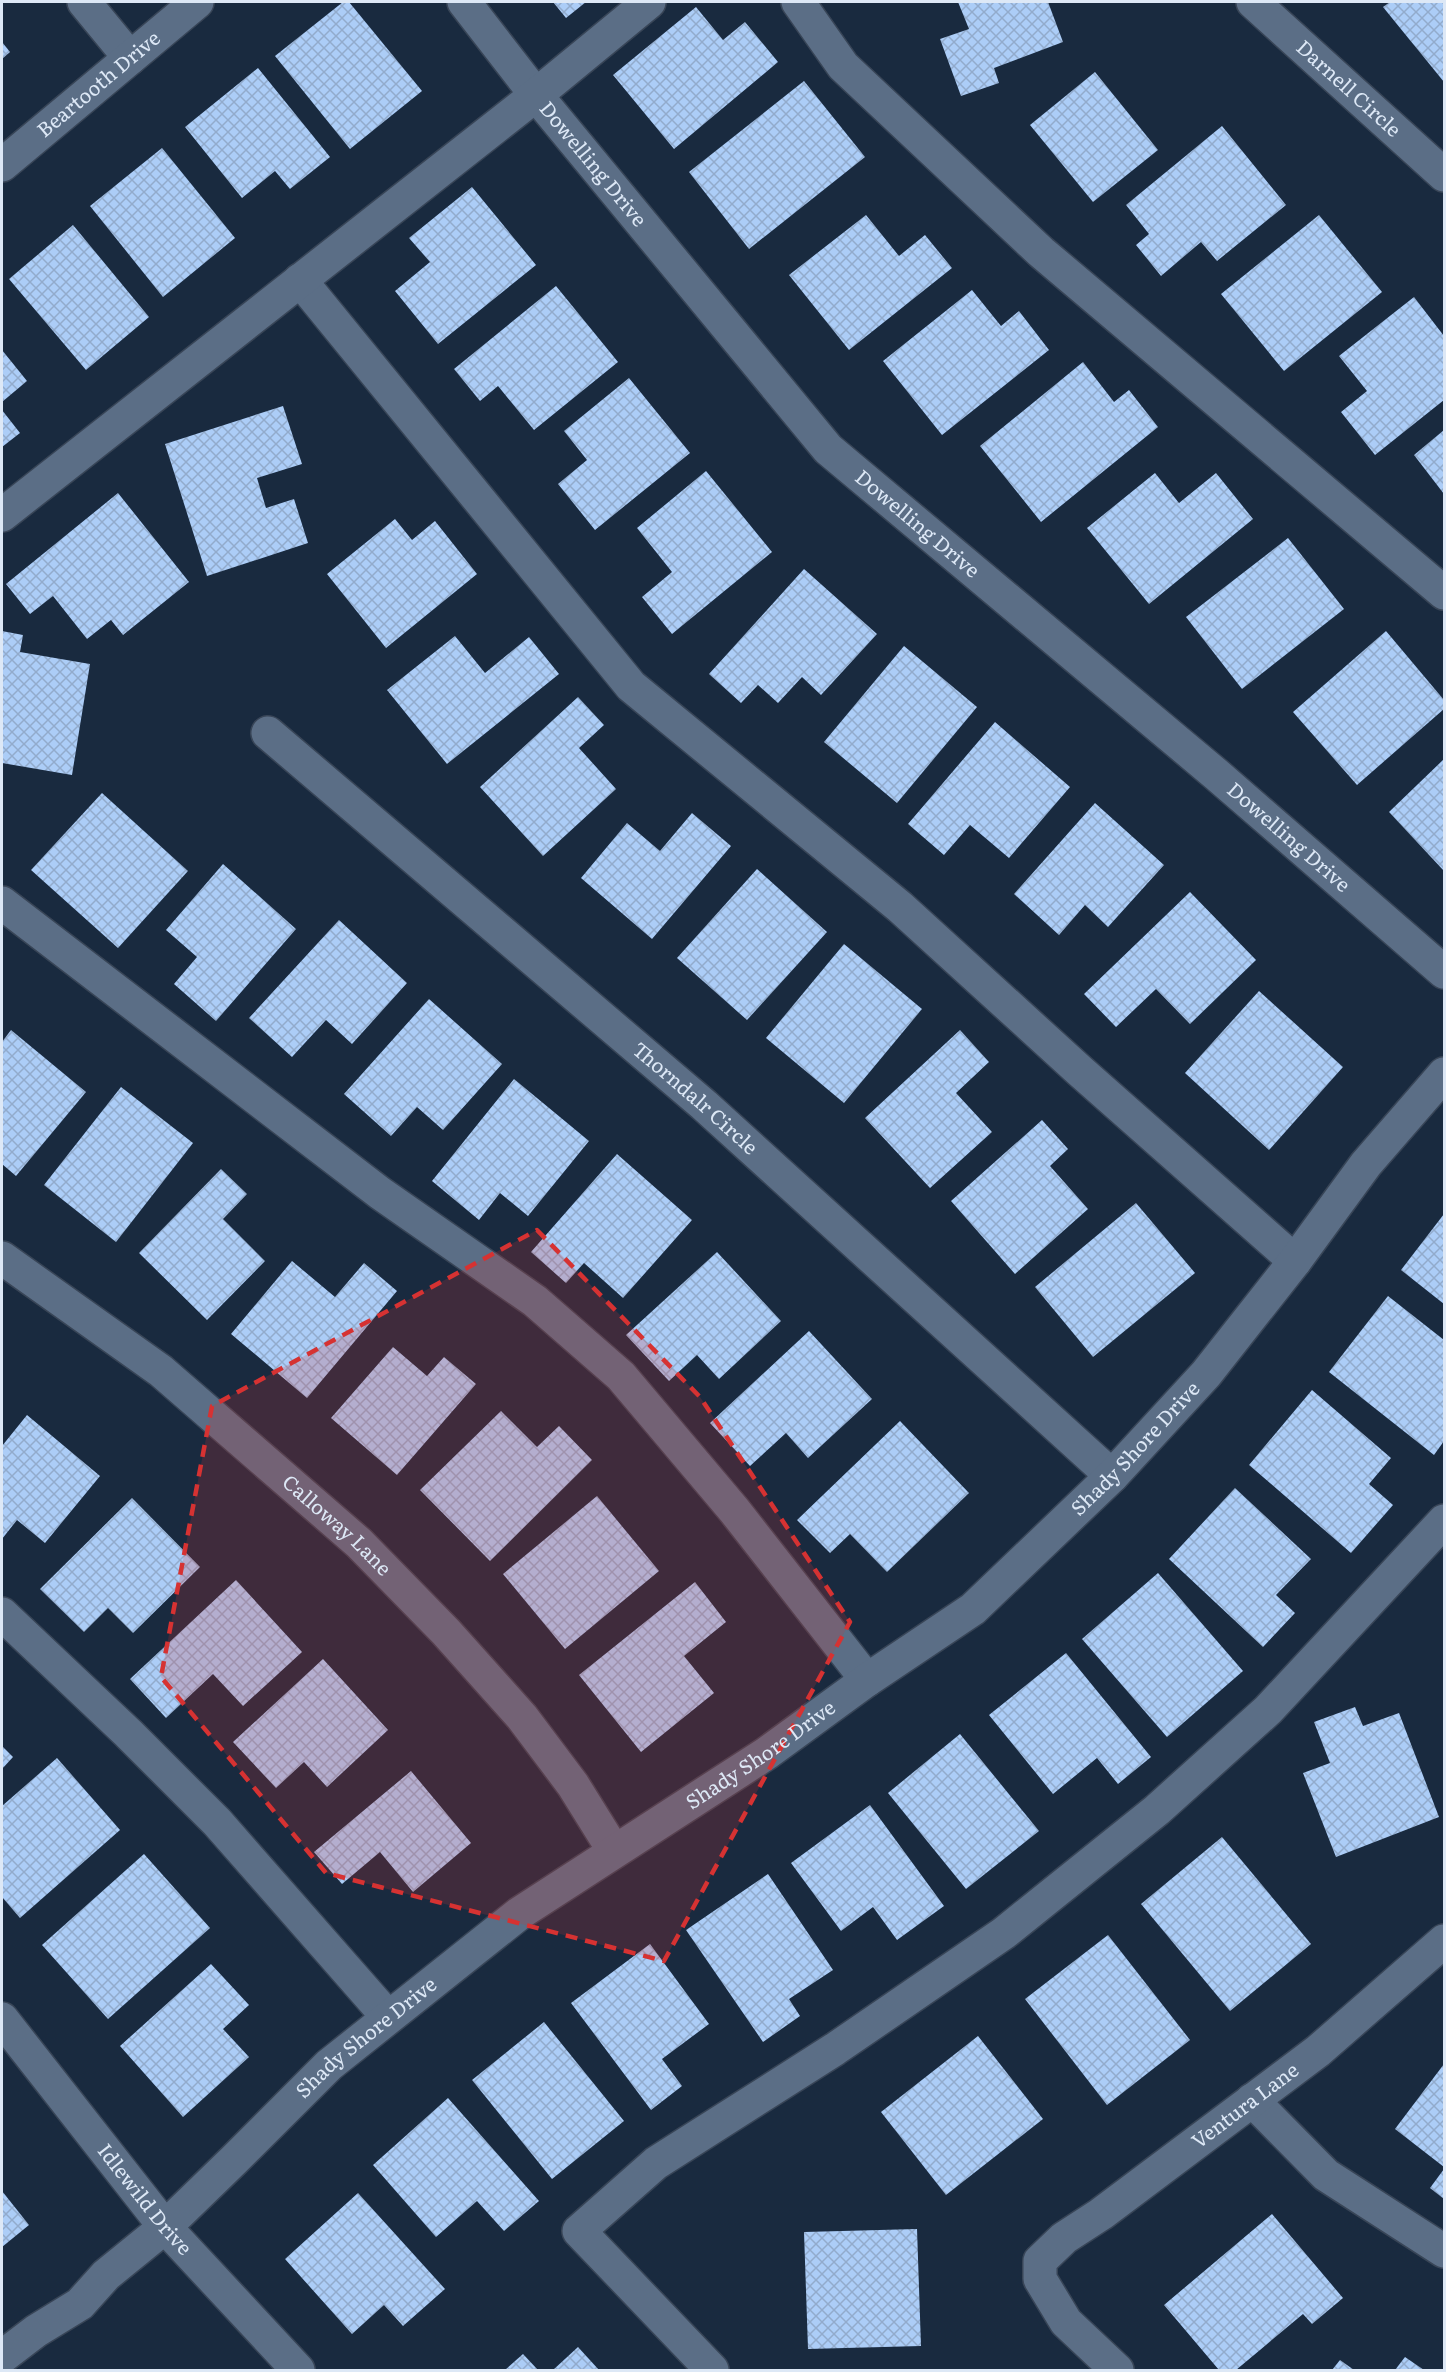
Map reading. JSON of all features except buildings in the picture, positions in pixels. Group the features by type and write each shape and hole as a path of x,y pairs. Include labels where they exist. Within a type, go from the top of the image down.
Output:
{"street":[{"path":"84,2 130,57"},
{"name":"Beartooth Drive","path":"2,165 196,2"},
{"name":"Dowelling Drive","path":"464,2 536,95 828,449 1208,767 1444,972"},
{"path":"2,514 536,95 649,2"},
{"path":"798,2 843,66 1041,252 1444,593"},
{"name":"Darnell Circle","path":"1253,2 1444,175"},
{"path":"300,280 631,686 900,907 1295,1262"},
{"name":"Thorndalr Circle","path":"268,733 704,1105 1112,1476"},
{"path":"2,903 380,1193 535,1301 621,1376 734,1510 867,1680"},
{"name":"Shady Shore Drive","path":"2,2357 36,2331 80,2304 106,2275 165,2227 329,2065 520,1913 767,1753 867,1680 973,1609 1112,1476 1206,1374 1295,1262 1366,1164 1444,1074"},
{"name":"Calloway Lane","path":"2,1258 161,1371 359,1543 446,1632 522,1717 573,1785 614,1851"},
{"path":"712,2370 579,2230 656,2163 835,2049 1004,1934 1156,1810 1268,1710 1444,1521"},
{"path":"2,1614 128,1733 217,1822 388,2017"},
{"name":"Ventura Lane","path":"1117,2370 1066,2322 1040,2278 1040,2261 1064,2238 1101,2214 1318,2051 1444,1941"},
{"name":"Idlewild Drive","path":"2,2019 165,2227 298,2370"},
{"path":"1252,2100 1326,2175 1444,2251"}],"highlighted area":[{"path":"537,1230 700,1397 850,1622 664,1961 326,1873 161,1677 212,1406"}]}
